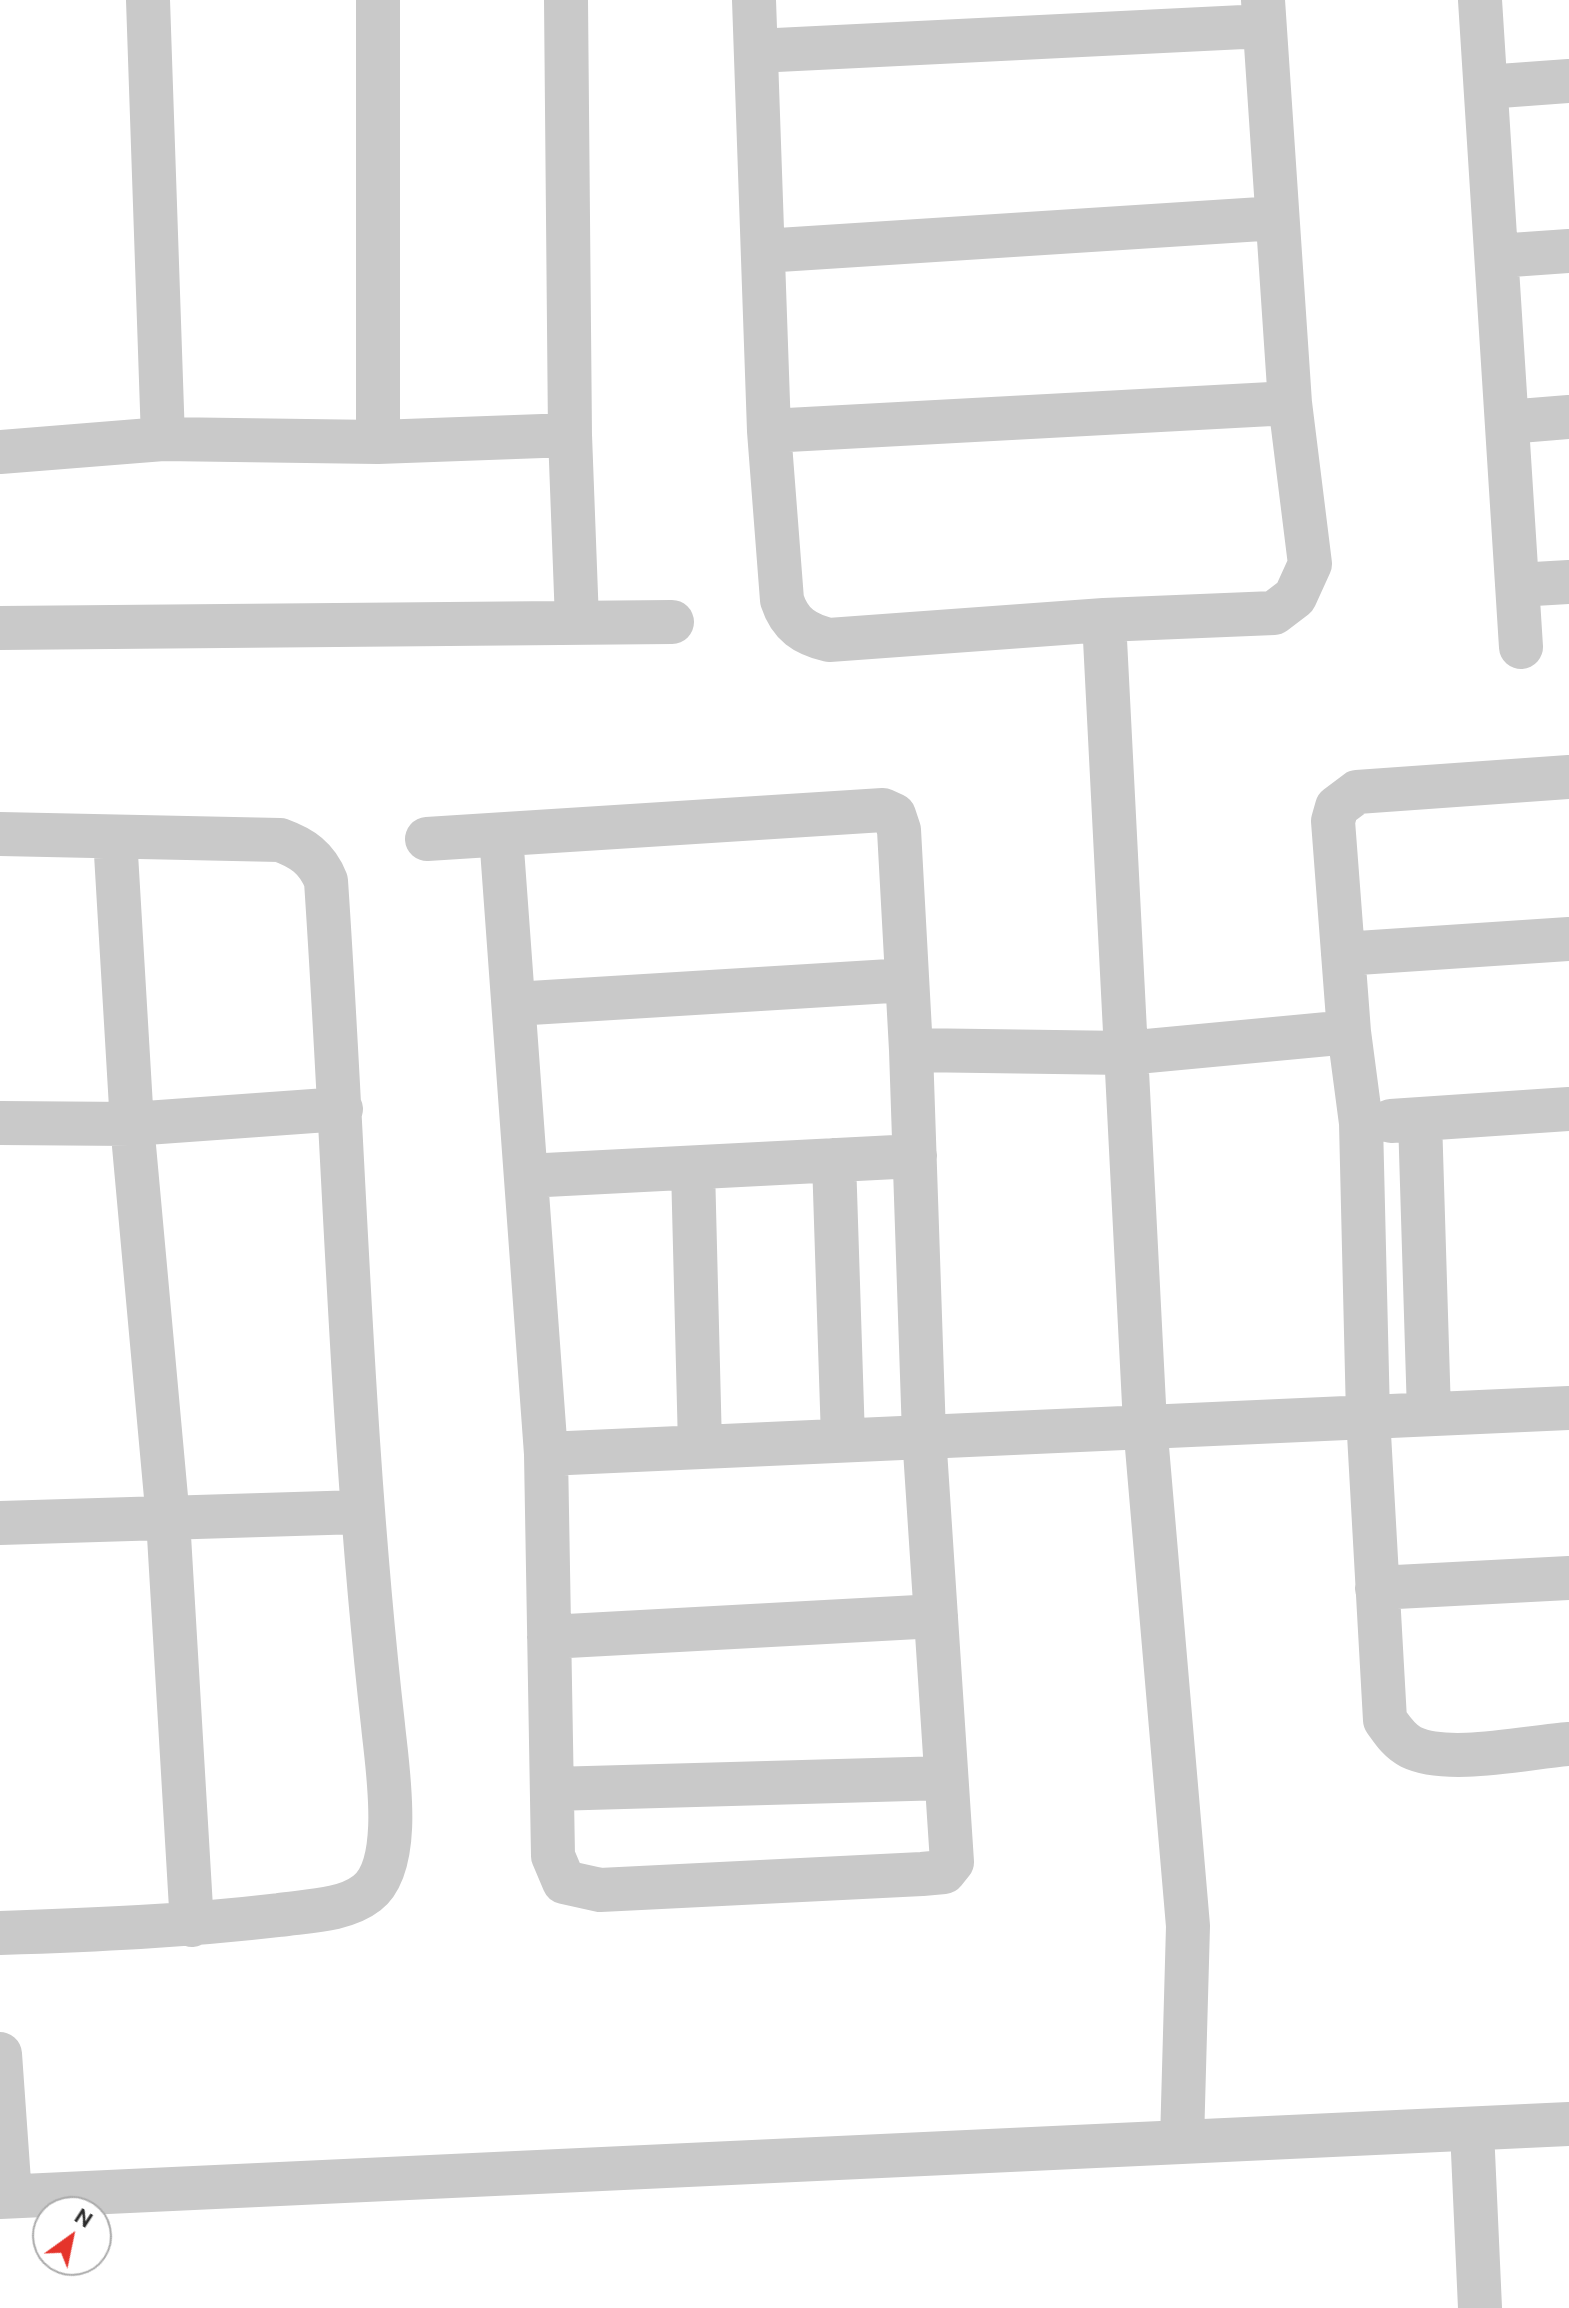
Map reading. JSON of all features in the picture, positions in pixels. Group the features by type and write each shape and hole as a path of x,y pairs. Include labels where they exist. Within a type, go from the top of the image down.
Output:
{"street":[{"path":"148,0 163,439"},
{"path":"378,0 378,442"},
{"path":"566,0 570,435 577,621"},
{"path":"754,0 769,431 782,600 787,615 812,636 829,640 1104,620 1274,613 1295,597 1310,564 1290,403 1263,13 756,51"},
{"path":"1480,0 1521,647"},
{"path":"1486,87 1569,81"},
{"path":"763,251 1277,218"},
{"path":"1497,256 1569,251"},
{"path":"769,431 1290,403"},
{"path":"1507,422 1569,417"},
{"path":"0,452 163,439 378,442 570,435"},
{"path":"1517,585 1569,582"},
{"path":"1104,620 1145,1424 1188,1926 1182,2141"},
{"path":"0,628 672,622"},
{"path":"1569,777 1357,792 1345,797 1333,821 1349,1032 1361,1123 1368,1416 1385,1720 1397,1738 1413,1748 1438,1755 1569,1744"},
{"path":"427,839 887,811 894,815 899,830 911,1050 924,1435 952,1862 944,1872 600,1890 564,1882 553,1856 546,1454 501,835"},
{"path":"0,834 280,840 300,847 313,858 326,881 341,1109 360,1512 392,1804 386,1862 368,1893 330,1908 192,1925 0,1933"},
{"path":"115,837 132,1124 168,1519 192,1925"},
{"path":"1343,954 1569,939"},
{"path":"514,1004 907,980"},
{"path":"911,1050 1126,1053 1349,1032"},
{"path":"0,1123 132,1124 341,1109"},
{"path":"1361,1123 1569,1109"},
{"path":"1420,1119 1429,1413"},
{"path":"526,1176 915,1156"},
{"path":"834,1160 843,1439"},
{"path":"693,1168 700,1446"},
{"path":"546,1454 1145,1424 1569,1408"},
{"path":"0,1523 360,1512"},
{"path":"1377,1588 1569,1578"},
{"path":"549,1637 936,1616"},
{"path":"552,1789 946,1778"},
{"path":"0,2054 5,2196 1569,2124"},
{"path":"1472,2130 1480,2308"}]}
